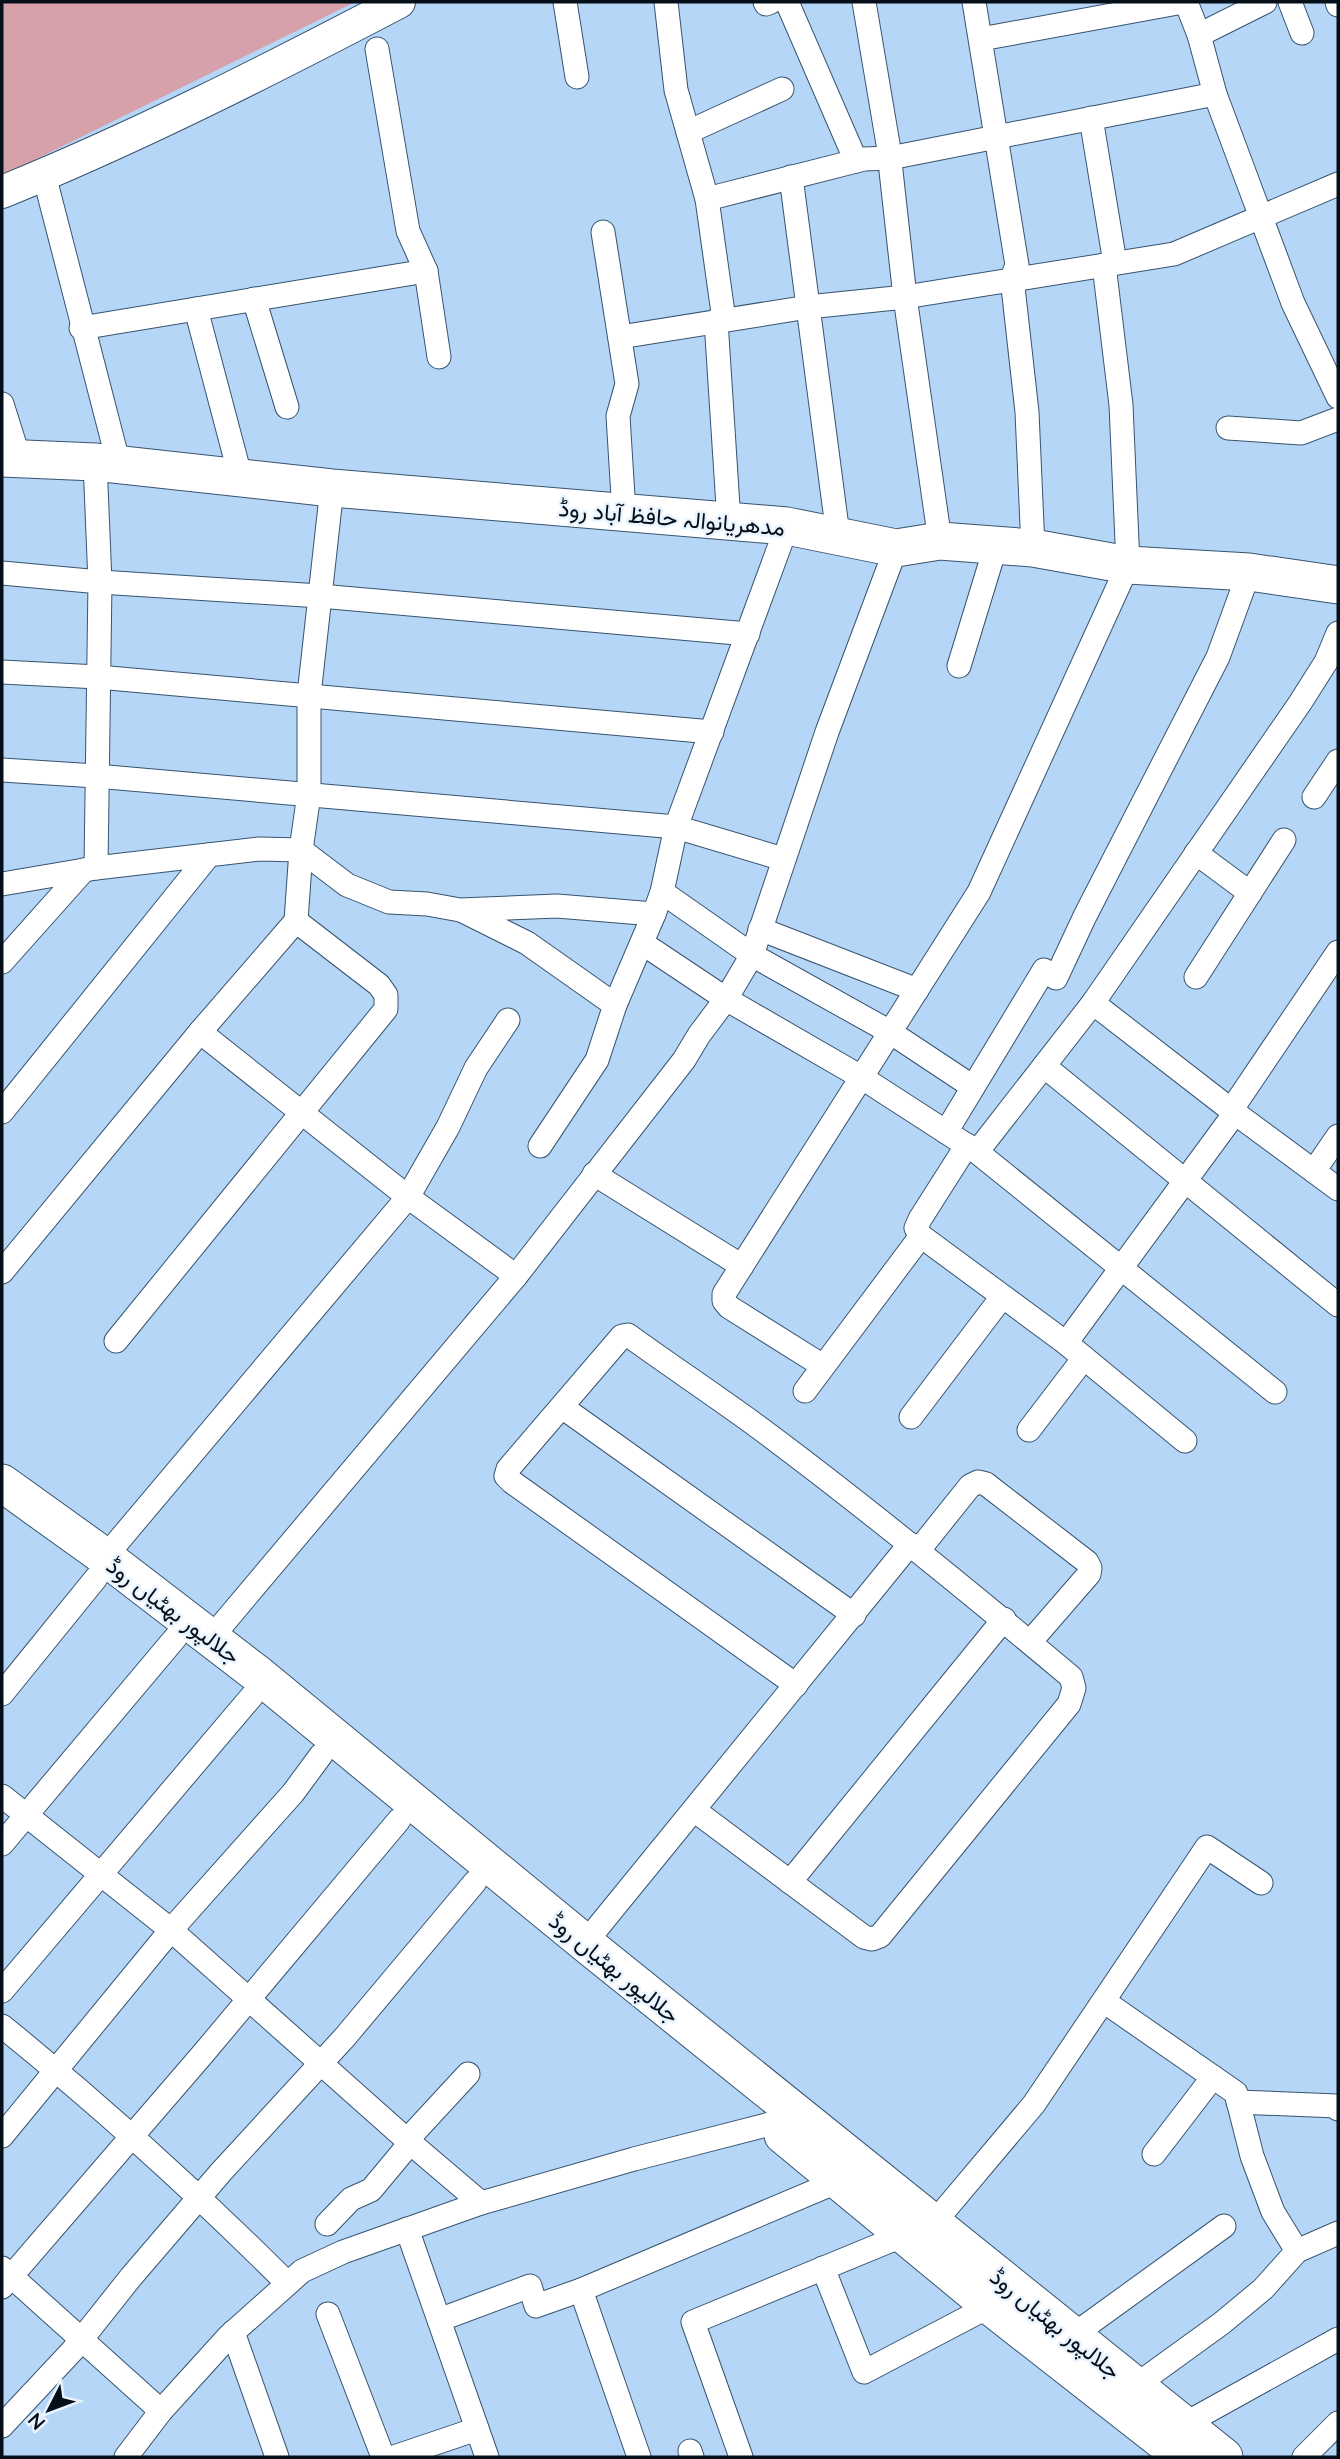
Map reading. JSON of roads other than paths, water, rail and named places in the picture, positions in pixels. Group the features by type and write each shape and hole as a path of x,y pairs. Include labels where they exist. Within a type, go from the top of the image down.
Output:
{"main road":[{"name":"مدھریانوالہ حافظ آباد روڈ","path":"10,458 107,463 332,488 787,526 896,548 940,541 1033,548 1128,565 1248,572 1338,585"},
{"name":"جلالپور بھٹیاں روڈ","path":"2,1483 100,1567 353,1751 584,1942 918,2229 990,2306 1183,2441 1224,2457"},
{"name":"جلالپور بھٹیاں روڈ","path":"2,1514 100,1567"},
{"name":"جلالپور بھٹیاں روڈ","path":"193,1637 252,1696 399,1821 839,2181 918,2229 1072,2336 1135,2386 1183,2441"}],"street":[{"path":"2,192 283,63 399,2"},
{"path":"565,2 577,77"},
{"path":"666,2 676,90 707,199 720,320 729,522"},
{"path":"787,2 856,161"},
{"path":"864,2 890,158 905,297 940,541"},
{"path":"974,2 1017,265 1012,278 1027,412 1033,548"},
{"path":"981,38 1184,2 1199,35 1215,94 1293,303 1338,397"},
{"path":"1199,35 1265,2"},
{"path":"1290,2 1303,33"},
{"path":"377,50 408,231 426,271 439,357"},
{"path":"688,132 782,89"},
{"path":"707,199 856,161 890,158 1215,94"},
{"path":"823,1366 729,1307 724,1301 724,1294 979,892 1128,565 1121,405 1110,264 1091,118"},
{"path":"2,962 90,869 96,776 100,582 107,463 81,328 44,175"},
{"path":"791,177 838,535"},
{"path":"620,337 808,307 905,297 1174,254 1338,184"},
{"path":"603,232 627,384 618,416 624,513"},
{"path":"81,328 426,271"},
{"path":"254,299 287,407"},
{"path":"196,309 241,479"},
{"path":"2,404 10,458"},
{"path":"1228,428 1301,433 1338,419"},
{"path":"4,1265 296,921 300,850 309,794 309,695 332,488"},
{"path":"540,1146 597,1060 615,1004 658,903 676,827 787,526"},
{"path":"959,666 996,545"},
{"path":"2,1844 193,1637 516,1276 684,1060 726,999 752,954 827,732 896,548"},
{"path":"946,1132 1044,971 1056,978 1218,657 1248,572"},
{"path":"2,573 320,596 748,634"},
{"path":"1185,1441 1066,1343 920,1236 916,1228 972,1149 1044,1066 1093,1003 1300,703 1326,662 1338,633"},
{"path":"2,671 309,695 712,732"},
{"path":"1314,797 1338,761"},
{"path":"2,770 676,827 783,859"},
{"path":"1196,977 1284,840"},
{"path":"2,884 90,869 259,849 300,850 347,885 389,902 427,904 460,910 658,903 890,1032 974,1087"},
{"path":"1196,853 1250,893"},
{"path":"2,1112 209,855"},
{"path":"460,910 527,943 615,1004"},
{"path":"116,1341 386,1009 386,995 379,985 296,921"},
{"path":"760,929 917,990"},
{"path":"642,943 726,999 861,1077 972,1149 1275,1392"},
{"path":"1066,1343 1236,1113 1236,1103 1338,953"},
{"path":"1093,1003 1338,1189"},
{"path":"2,1693 100,1567 408,1197 448,1127 476,1068 508,1020"},
{"path":"200,1032 408,1197 516,1276"},
{"path":"1044,1066 1338,1306"},
{"path":"1314,1171 1338,1136"},
{"path":"594,1174 742,1266"},
{"path":"805,1391 920,1236"},
{"path":"911,1417 1002,1297"},
{"path":"694,1810 864,1937 880,1937 1069,1704 1074,1688 1071,1677 1004,1619 914,1548 750,1421 628,1335 622,1336 509,1468 506,1476 796,1685"},
{"path":"1029,1430 1084,1358"},
{"path":"562,1406 854,1615"},
{"path":"584,1942 854,1615 970,1486 978,1482 986,1484 1087,1562 1090,1568 1089,1574 1030,1642"},
{"path":"790,1882 1004,1619"},
{"path":"2,1991 252,1696"},
{"path":"2,2136 171,1930 293,1793 321,1755"},
{"path":"2,1796 171,1930 481,2203"},
{"path":"162,2411 81,2339 5,2277 131,2137 399,1821"},
{"path":"741,2457 693,2322 918,2229 1034,2104 1207,1847 1261,1883"},
{"path":"2,2427 81,2339 199,2197 321,2063 475,1882"},
{"path":"1105,2001 1236,2093 1252,2156 1273,2211 1297,2252"},
{"path":"2,2026 56,2070 199,2197 287,2283"},
{"path":"327,2224 351,2199 371,2190 409,2141 468,2074"},
{"path":"1154,2154 1213,2077"},
{"path":"1238,2102 1337,2106 1338,2109"},
{"path":"126,2457 162,2411 233,2332 302,2271 343,2252 481,2203 770,2124"},
{"path":"439,2320 530,2286 536,2306 839,2181"},
{"path":"1072,2336 1224,2226"},
{"path":"407,2229 487,2457"},
{"path":"1135,2386 1263,2289 1297,2252 1338,2232"},
{"path":"824,2268 864,2372 990,2306"},
{"path":"580,2290 639,2457"},
{"path":"328,2314 383,2457"},
{"path":"233,2332 278,2457"},
{"path":"1183,2441 1338,2339"},
{"path":"1304,2457 1338,2423"},
{"path":"394,2457 477,2428"}]}
